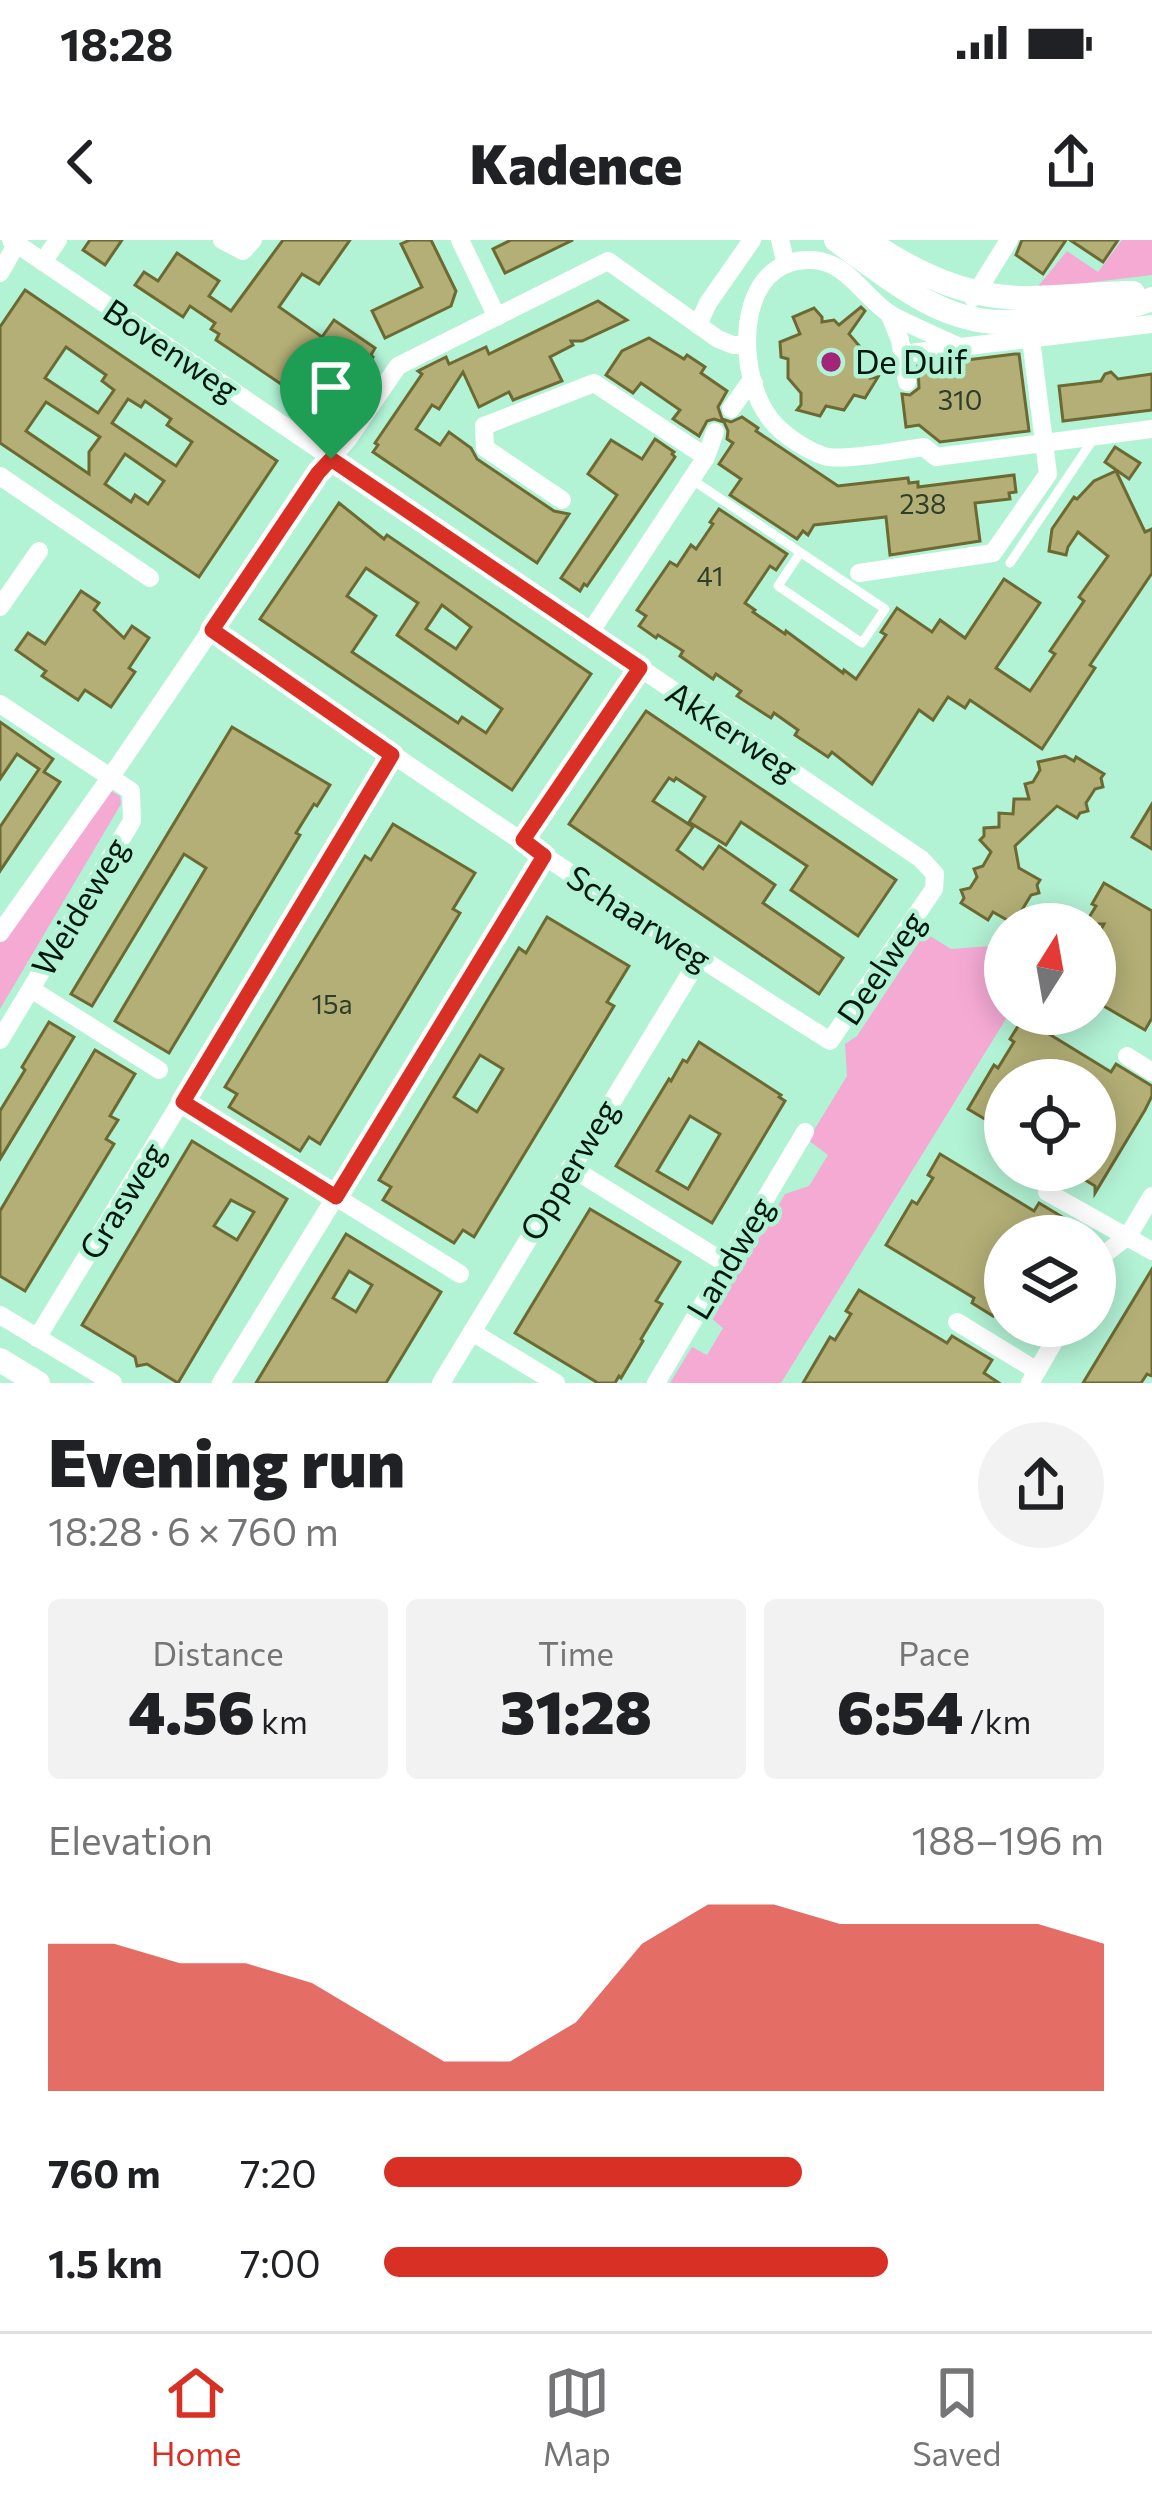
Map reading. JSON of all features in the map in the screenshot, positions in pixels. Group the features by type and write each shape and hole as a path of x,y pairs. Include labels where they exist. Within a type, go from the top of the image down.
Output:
{"main road":[{"path":"836,240 937,308 959,316 1018,321 1131,307 1152,297"},
{"path":"866,240 908,266 976,293 1020,298 1130,292 1152,297"},
{"path":"0,1360 38,1383"}],"street":[{"path":"44,262 58,240"},
{"path":"223,240 244,251 254,240"},
{"path":"460,240 497,317"},
{"path":"745,345 726,344 698,325 752,240"},
{"path":"780,240 786,264"},
{"path":"959,316 1009,240"},
{"path":"0,273 13,242"},
{"name":"Bovenweg","path":"13,242 331,459"},
{"path":"960,347 889,314 849,276 812,260 773,271 756,295 745,345 769,418 800,444 827,458 924,447 936,457 1152,429"},
{"name":"Weideweg","path":"0,933 318,473 398,366 608,261 698,325"},
{"path":"889,314 900,340 907,382"},
{"path":"902,354 1152,324"},
{"path":"859,573 993,553 1048,474 1030,339"},
{"path":"562,500 485,448 484,426 594,383 706,457"},
{"path":"731,409 754,383"},
{"path":"589,634 706,457 715,432"},
{"name":"Akkerweg","path":"331,459 895,842"},
{"path":"0,476 150,578"},
{"path":"0,607 39,551"},
{"name":"Schaarweg","path":"212,630 392,755 830,1041"},
{"path":"523,840 640,668"},
{"path":"0,704 110,778"},
{"name":"Grasweg","path":"38,1338 392,755"},
{"name":"Weideweg","path":"0,1040 132,821 131,791 110,778"},
{"name":"Deelweg","path":"830,1041 934,890 935,874 895,842"},
{"path":"221,1383 544,856"},
{"name":"Opperweg","path":"441,1383 699,958"},
{"path":"31,989 159,1070"},
{"path":"1127,1056 1152,1072"},
{"path":"183,1102 460,1274"},
{"name":"Landweg","path":"656,1383 805,1132"},
{"path":"571,1167 727,1264"},
{"path":"1047,1192 1152,1251"},
{"path":"1116,1245 1152,1196"},
{"path":"0,1315 112,1383"},
{"path":"957,1322 1034,1377 1052,1347"},
{"path":"472,1332 556,1383"}],"lane":[{"path":"1010,563 1096,436"},
{"path":"691,479 885,610 862,643 778,586 800,553"}],"shaded area":[{"path":"1122,240 1152,240 1152,275 1036,289 1067,251 1098,272"},
{"path":"111,791 120,796 121,804 0,1009 0,941"},
{"path":"925,933 951,949 984,947 984,1035 996,1035 781,1383 670,1383 692,1347 707,1355 723,1328 711,1318 785,1194 809,1186 828,1155 808,1140 847,1076 845,1044 857,1036"}],"building":[{"path":"90,240 122,240 105,265 83,250"},
{"path":"283,240 350,240 319,284 302,274 279,307 322,337 334,320 375,348 354,386 326,420 216,340 219,334 211,329 215,323 190,306 183,317 135,285 144,272 158,281 177,253 219,281 209,296 231,311"},
{"path":"431,240 456,291 451,306 385,338 372,311 422,287 401,244"},
{"path":"511,240 573,240 505,273 493,249"},
{"path":"1022,240 1066,240 1043,274 1016,255"},
{"path":"1070,240 1118,240 1103,262"},
{"path":"25,290 277,461 199,577 0,443 0,327","holes":["66,347 106,375 102,381 114,390 98,413 45,378","128,399 141,407 145,401 171,419 167,425 192,442 176,466 112,423","46,402 100,437 89,452 89,474 26,431","125,454 164,481 148,504 135,495 131,502 105,484"]},
{"path":"598,301 627,320 582,341 571,341 573,345 550,357 562,381 513,400 509,392 479,407 463,372 439,409 432,405 416,429 440,445 449,432 471,448 477,459 554,511 569,514 537,563 373,452 422,374 418,371 446,357 449,364 486,347 489,354"},
{"name":"De Duif","path":"861,307 865,311 849,334 862,349 864,371 870,378 878,377 865,398 854,395 844,410 826,406 820,416 797,410 801,393 788,378 788,359 781,357 780,342 800,334 793,317 814,308 822,322 834,320 839,325"},
{"path":"649,338 705,367 701,373 727,391 718,407 722,419 731,422 742,417 838,486 908,478 909,483 918,482 918,487 1014,475 1016,492 1009,493 1010,499 975,503 980,541 890,555 886,517 814,525 808,535 803,531 797,539 730,495 741,479 719,464 733,443 727,439 724,422 707,421 699,436 673,419 680,410 641,383 633,393 606,375 622,351"},
{"path":"1019,354 1029,431 940,442 919,425 906,427 902,394 910,395 919,388 918,366"},
{"path":"1111,372 1118,379 1152,374 1152,410 1063,421 1059,386 1101,381"},
{"path":"655,439 675,457 580,591 561,578 617,495 588,474 611,440 642,459"},
{"path":"1115,447 1140,463 1129,479 1105,462"},
{"path":"1116,471 1145,532 1152,529 1152,573 1090,665 1095,668 1042,749 970,700 965,708 948,697 933,720 919,710 872,784 832,752 828,757 795,735 798,730 774,713 771,718 737,696 741,691 716,674 713,679 680,656 683,651 639,626 646,616 637,610 670,562 677,566 691,545 696,549 719,509 787,554 776,570 770,566 745,603 856,679 886,635 881,632 897,608 932,632 940,620 965,638 1004,579 1040,603 996,668 1030,691 1084,601 1079,597 1108,556 1078,532 1066,555 1049,551 1052,529 1074,497"},
{"path":"339,503 384,539 387,535 591,674 512,790 260,619","holes":["366,568 418,603 397,635 502,709 486,733 462,717 458,723 352,652 376,616 347,596","442,605 471,627 456,649 426,629"]},
{"path":"81,591 99,603 94,610 124,638 132,626 149,638 129,668 135,672 111,707 85,690 78,700 42,676 46,671 16,650 28,633 45,644"},
{"path":"646,711 896,880 858,936 791,890 807,866 741,822 726,845 689,822 705,797 669,778 653,801 693,827 677,850 703,869 719,846 775,885 763,903 843,958 819,994 569,824"},
{"path":"0,722 53,759 44,772 60,782 0,871 0,827 39,769 17,754 0,779"},
{"path":"232,727 330,785 296,833 300,835 169,1053 115,1021 206,868 184,854 92,1006 71,994"},
{"path":"1065,756 1074,761 1076,757 1104,774 1103,787 1095,789 1086,803 1088,811 1077,818 1057,806 1015,846 1019,868 1040,880 1039,893 1026,903 984,903 984,917 961,903 961,890 970,888 977,877 974,869 983,866 991,852 980,840 984,828 999,827 999,813 1013,814 1014,799 1029,799 1025,784 1033,782 1040,770 1038,762"},
{"path":"1152,804 1152,849 1132,837"},
{"path":"393,824 475,873 453,909 460,913 320,1144 309,1137 300,1151 229,1107 237,1094 225,1087 365,856 371,860"},
{"path":"1104,883 1152,911 1152,1018 1145,1030 1116,1013 1116,903 1093,903"},
{"path":"547,917 629,966 607,1002 614,1006 474,1237 463,1230 454,1243 383,1200 391,1187 379,1180 519,948 526,953","holes":["480,1055 503,1069 477,1112 454,1097"]},
{"path":"49,1022 74,1037 0,1159 0,1111"},
{"path":"1012,1035 1051,1035 1090,1059 1004,1059 1014,1042"},
{"path":"699,1042 785,1101 712,1223 616,1166 669,1079 683,1060 687,1062","holes":["690,1116 720,1134 688,1189 657,1171"]},
{"path":"95,1050 135,1074 110,1116 118,1120 106,1139 114,1144 25,1291 0,1276 0,1211"},
{"path":"1116,1064 1152,1086 1145,1110 1116,1158"},
{"path":"984,1082 984,1119 968,1109"},
{"path":"192,1141 287,1199 178,1383 147,1364 137,1366 135,1357 82,1325","holes":["231,1200 254,1212 237,1240 214,1226"]},
{"path":"940,1154 984,1181 984,1191 1001,1191 1034,1211 1039,1203 1059,1215 984,1215 984,1310 972,1303 974,1298 886,1245 912,1201 917,1204 933,1178 928,1175"},
{"path":"590,1209 680,1262 656,1301 662,1304 643,1341 615,1383 598,1383 515,1333"},
{"path":"346,1234 441,1292 386,1383 256,1383","holes":["349,1271 372,1285 356,1312 333,1298"]},
{"path":"1152,1269 1152,1376 1147,1374 1141,1383 1083,1383 1105,1347 1116,1347 1116,1328"},
{"path":"859,1290 947,1343 952,1336 992,1360 984,1373 999,1383 803,1383 830,1337 835,1340 851,1314 846,1311"}],"place":[{"name":"De Duif","path":"831,362"}],"route":[{"path":"331,459 640,668 523,840 544,856 336,1197 183,1102 392,755 212,630 331,459"}]}
